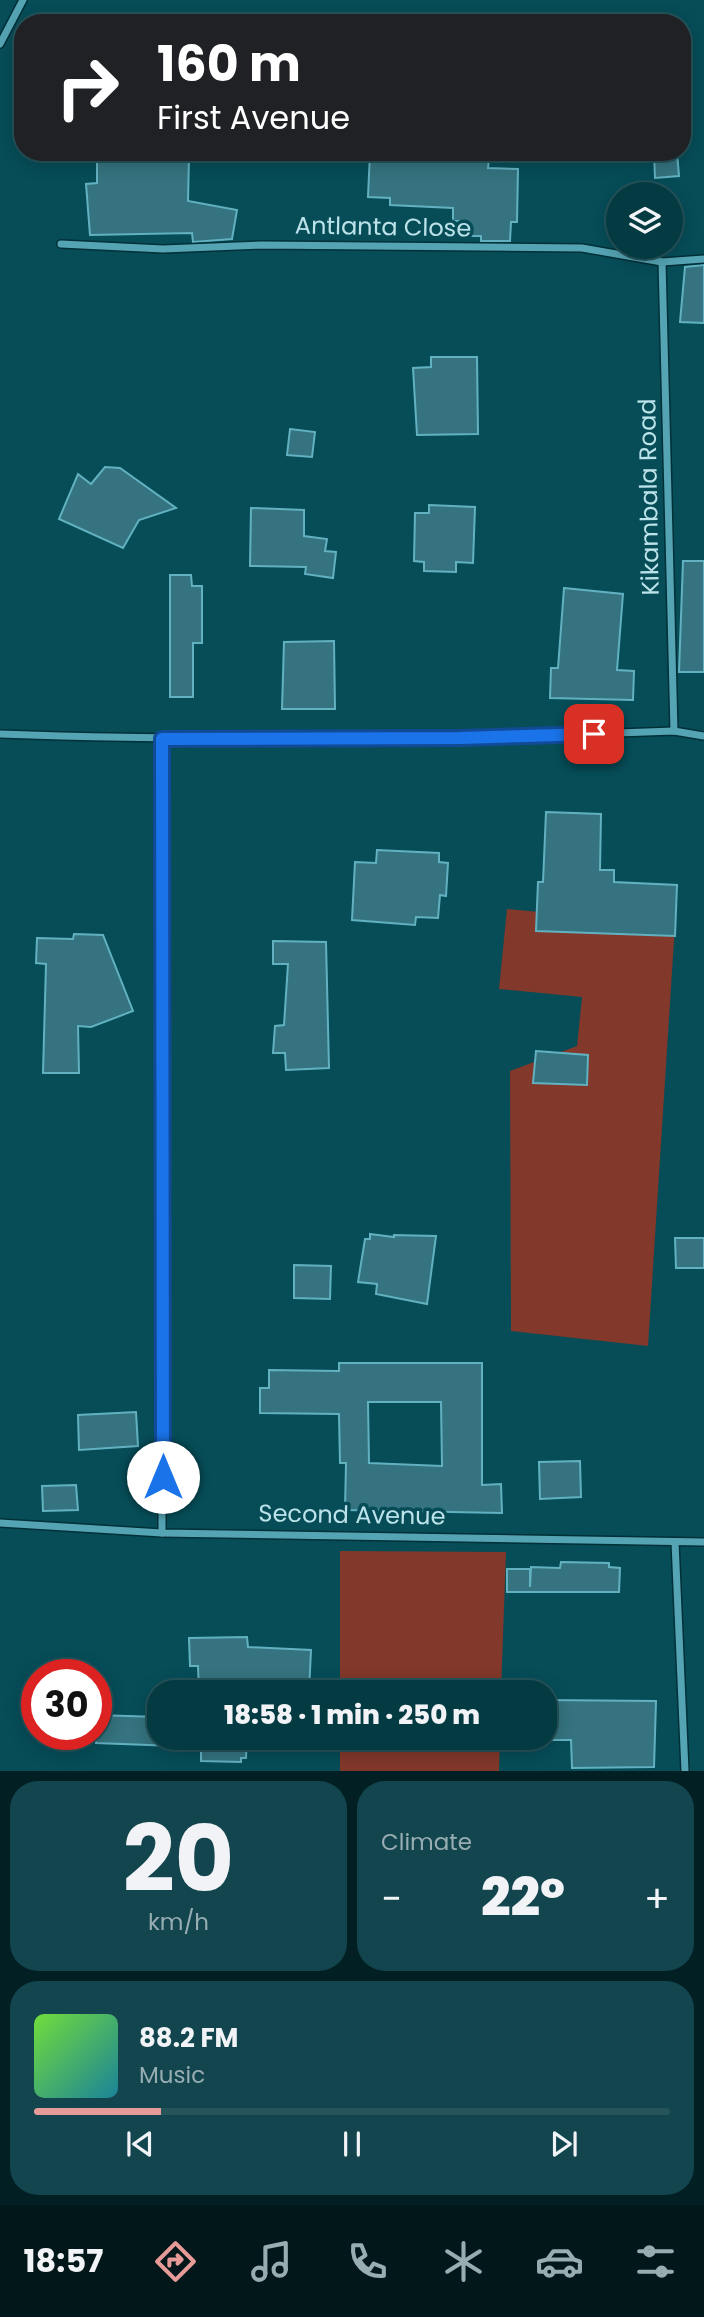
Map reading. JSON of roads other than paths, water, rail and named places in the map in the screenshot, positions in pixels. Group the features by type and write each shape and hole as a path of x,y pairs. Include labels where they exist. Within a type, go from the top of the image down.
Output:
{"street":[{"path":"0,44 14,17"},
{"name":"Antlanta Close","path":"61,244 163,249 262,245 582,248 662,262 704,259"},
{"name":"Kikambala Road","path":"662,262 674,731"},
{"path":"0,734 162,739 461,738 674,731 704,736"},
{"path":"162,739 162,1533"},
{"name":"Second Avenue","path":"0,1524 162,1533 413,1535 704,1542"},
{"path":"675,1542 685,1771"}]}
